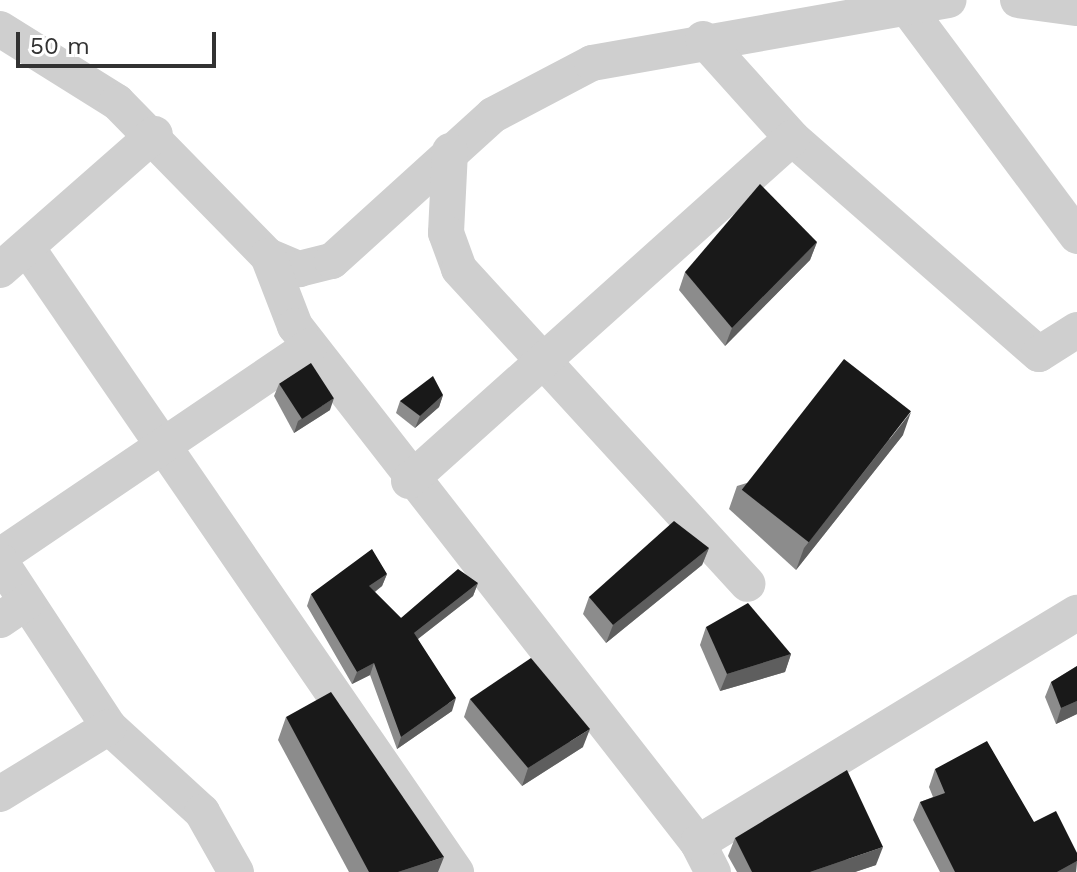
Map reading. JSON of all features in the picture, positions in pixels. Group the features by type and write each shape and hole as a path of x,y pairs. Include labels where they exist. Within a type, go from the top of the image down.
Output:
{"street":[{"path":"0,29 155,134 268,256 299,269 332,261 450,151 554,80 646,48 948,0"},
{"path":"1018,0 1073,12"},
{"path":"905,5 1077,236"},
{"path":"703,39 792,138 1039,354 1077,330"},
{"path":"155,134 14,260 167,449 456,872"},
{"path":"409,481 792,138"},
{"path":"450,151 451,252 543,361 748,584"},
{"path":"268,256 283,304 310,346 409,481 706,857 1077,613"},
{"path":"236,872 202,812 109,727 14,611 0,558 167,449 310,346"},
{"path":"0,794 109,727"}],"building":[{"path":"760,184 817,242 732,328 685,272"},
{"path":"844,359 911,411 809,542 742,490"},
{"path":"311,363 334,398 302,419 279,384"},
{"path":"433,376 443,395 420,416 400,401"},
{"path":"674,521 709,548 613,625 589,597"},
{"path":"372,549 387,574 369,586 401,618 458,569 478,583 414,633 456,698 401,737 374,663 357,672 311,594"},
{"path":"748,603 791,654 727,674 706,627"},
{"path":"531,658 590,729 528,768 470,699"},
{"path":"1077,666 1077,701 1061,708 1051,682"},
{"path":"331,692 444,857 398,872 369,872 286,717"},
{"path":"987,741 1034,822 1056,811 1077,853 1077,861 1057,872 955,872 920,802 945,793 935,769"},
{"path":"847,770 883,847 810,872 752,872 735,838"}]}
